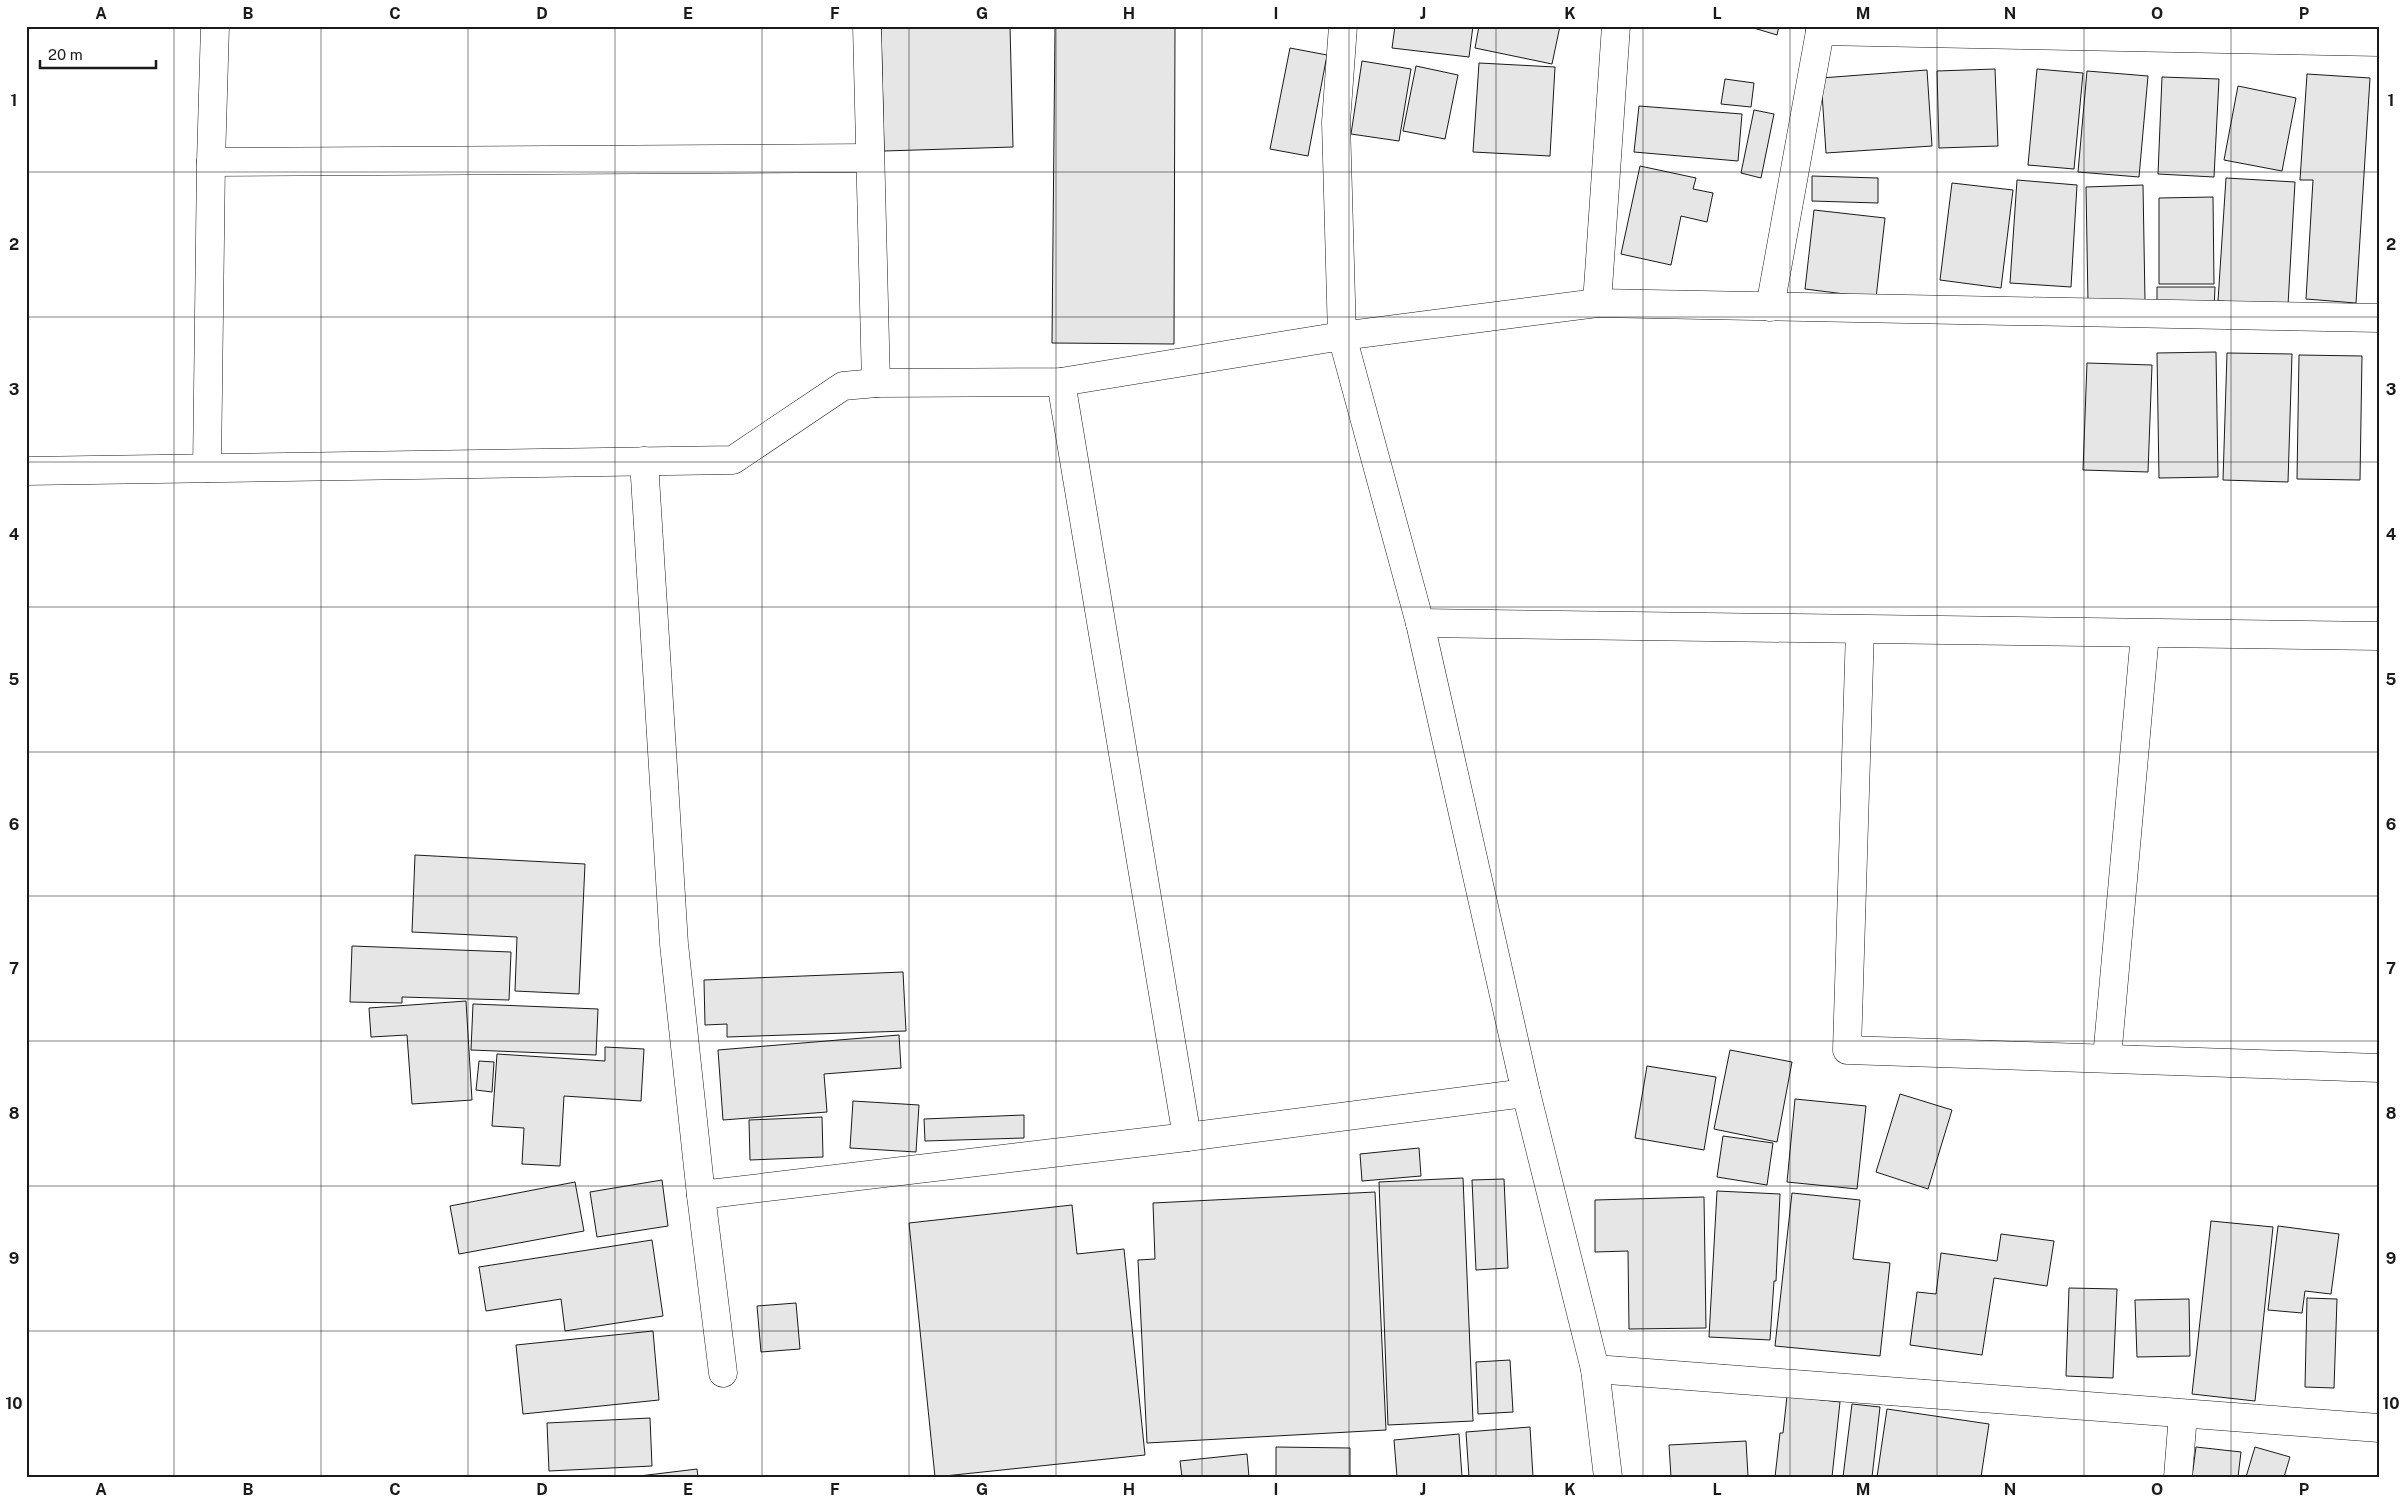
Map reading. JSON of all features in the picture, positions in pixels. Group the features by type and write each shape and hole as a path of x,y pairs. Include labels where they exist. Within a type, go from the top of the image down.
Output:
{"street":[{"path":"208,468 211,162 215,26"},
{"path":"867,26 876,383"},
{"path":"1342,26 1336,122 1342,336 1420,624 1526,1093 1595,1369 1608,1477"},
{"path":"1597,303 1616,26"},
{"path":"1770,307 1820,28 2379,42"},
{"path":"211,162 869,158"},
{"path":"26,471 732,460 843,386 876,383 1061,382 1342,336 1597,303 2379,318"},
{"path":"1061,382 1187,1137"},
{"path":"644,461 674,944 701,1195 723,1373"},
{"path":"1420,624 2379,636"},
{"path":"1860,630 1847,1050 2379,1068"},
{"path":"2107,1058 2146,634"},
{"path":"701,1195 1187,1137 1526,1093"},
{"path":"1595,1369 2379,1428"},
{"path":"2178,1477 2183,1414"}],"building":[{"path":"881,26 1010,26 1013,147 884,151"},
{"path":"1055,26 1175,26 1174,344 1052,343"},
{"path":"1395,26 1473,26 1469,57 1392,48"},
{"path":"1479,26 1560,26 1552,64 1475,48"},
{"path":"1747,26 1779,26 1777,35"},
{"path":"1290,48 1327,55 1308,156 1270,149"},
{"path":"1362,61 1411,69 1399,141 1351,134"},
{"path":"1479,63 1555,67 1550,156 1473,152"},
{"path":"1416,66 1458,75 1445,139 1403,131"},
{"path":"1995,69 1998,146 1939,148 1937,71"},
{"path":"2037,69 2083,73 2074,169 2028,165"},
{"path":"1927,70 1932,146 1826,153 1821,78"},
{"path":"2087,71 2148,76 2139,177 2078,172"},
{"path":"2307,74 2370,78 2356,303 2306,299 2313,180 2300,180"},
{"path":"2162,77 2219,79 2214,177 2158,174"},
{"path":"1725,79 1754,83 1751,107 1721,104"},
{"path":"2238,86 2296,98 2282,171 2224,160"},
{"path":"1639,106 1742,114 1738,161 1634,152"},
{"path":"1754,110 1774,114 1761,178 1741,173"},
{"path":"1640,166 1696,178 1693,189 1713,193 1707,222 1681,216 1671,265 1621,254"},
{"path":"1812,176 1878,178 1878,203 1812,201"},
{"path":"2226,178 2295,182 2288,305 2218,301"},
{"path":"2017,180 2077,185 2071,287 2010,283"},
{"path":"1952,183 2013,190 2001,288 1940,280"},
{"path":"2143,185 2145,301 2088,302 2086,187"},
{"path":"2213,197 2214,284 2159,284 2159,198"},
{"path":"1814,210 1885,218 1876,298 1805,289"},
{"path":"2157,287 2215,287 2214,309 2157,310"},
{"path":"2216,352 2218,477 2159,478 2157,353"},
{"path":"2227,353 2292,354 2288,482 2223,480"},
{"path":"2299,355 2362,356 2360,480 2297,479"},
{"path":"2087,363 2152,365 2148,472 2083,470"},
{"path":"415,855 585,864 579,994 515,991 517,937 412,932"},
{"path":"352,946 511,952 509,1000 402,997 402,1003 350,1002"},
{"path":"903,972 906,1031 727,1037 727,1024 705,1025 704,980"},
{"path":"466,1001 472,1100 412,1104 407,1035 371,1037 369,1008"},
{"path":"473,1004 598,1009 596,1055 471,1050"},
{"path":"899,1035 901,1068 824,1074 827,1112 723,1120 718,1050"},
{"path":"605,1047 644,1049 641,1101 564,1096 560,1166 522,1164 524,1128 492,1126 497,1054 605,1061"},
{"path":"1730,1050 1792,1062 1777,1142 1714,1129"},
{"path":"479,1061 494,1062 492,1092 476,1090"},
{"path":"1647,1066 1716,1077 1704,1150 1635,1138"},
{"path":"1900,1094 1952,1110 1928,1189 1876,1172"},
{"path":"1795,1099 1866,1106 1857,1189 1787,1182"},
{"path":"853,1101 919,1105 916,1152 850,1148"},
{"path":"1024,1115 1024,1138 925,1141 924,1119"},
{"path":"822,1117 823,1157 750,1160 749,1120"},
{"path":"1723,1136 1773,1143 1767,1185 1717,1177"},
{"path":"1419,1148 1421,1176 1362,1181 1360,1154"},
{"path":"1463,1178 1473,1421 1388,1425 1379,1182"},
{"path":"1504,1179 1508,1268 1476,1270 1472,1180"},
{"path":"662,1180 668,1226 597,1237 590,1192"},
{"path":"575,1182 584,1231 459,1254 450,1206"},
{"path":"1717,1191 1780,1194 1776,1281 1774,1281 1770,1340 1709,1337"},
{"path":"1375,1192 1386,1430 1147,1443 1138,1260 1155,1259 1153,1203"},
{"path":"1792,1193 1860,1200 1853,1259 1890,1263 1880,1356 1775,1346"},
{"path":"1704,1197 1706,1328 1629,1329 1628,1251 1595,1252 1595,1200"},
{"path":"1072,1205 1077,1254 1124,1249 1145,1455 935,1477 909,1223"},
{"path":"2211,1221 2273,1227 2255,1401 2192,1394"},
{"path":"2278,1226 2339,1234 2331,1294 2305,1291 2302,1313 2268,1310"},
{"path":"2001,1234 2054,1241 2047,1286 1994,1278 1982,1355 1910,1345 1917,1292 1936,1294 1941,1253 1997,1261"},
{"path":"652,1240 663,1316 565,1331 561,1299 486,1311 479,1267"},
{"path":"2069,1288 2117,1289 2113,1378 2066,1376"},
{"path":"2307,1298 2337,1299 2334,1388 2305,1387"},
{"path":"2189,1299 2190,1356 2137,1357 2135,1300"},
{"path":"796,1303 800,1349 761,1352 757,1306"},
{"path":"653,1331 659,1400 523,1414 516,1345"},
{"path":"1510,1360 1513,1412 1478,1414 1476,1362"},
{"path":"1787,1396 1840,1402 1832,1477 1775,1477 1780,1433 1783,1433"},
{"path":"1852,1404 1880,1407 1872,1477 1843,1477"},
{"path":"1887,1409 1989,1424 1981,1477 1877,1477"},
{"path":"650,1418 652,1466 549,1471 547,1423"},
{"path":"1530,1427 1533,1477 1469,1477 1466,1432"},
{"path":"1459,1434 1462,1477 1397,1477 1394,1440"},
{"path":"1746,1441 1748,1476 1671,1477 1669,1445"},
{"path":"1276,1447 1350,1448 1350,1477 1276,1477"},
{"path":"2196,1447 2241,1452 2238,1477 2192,1477"},
{"path":"2255,1447 2290,1457 2284,1477 2246,1477"},
{"path":"1247,1454 1249,1477 1182,1477 1180,1461"},
{"path":"697,1469 698,1477 631,1477"}]}
